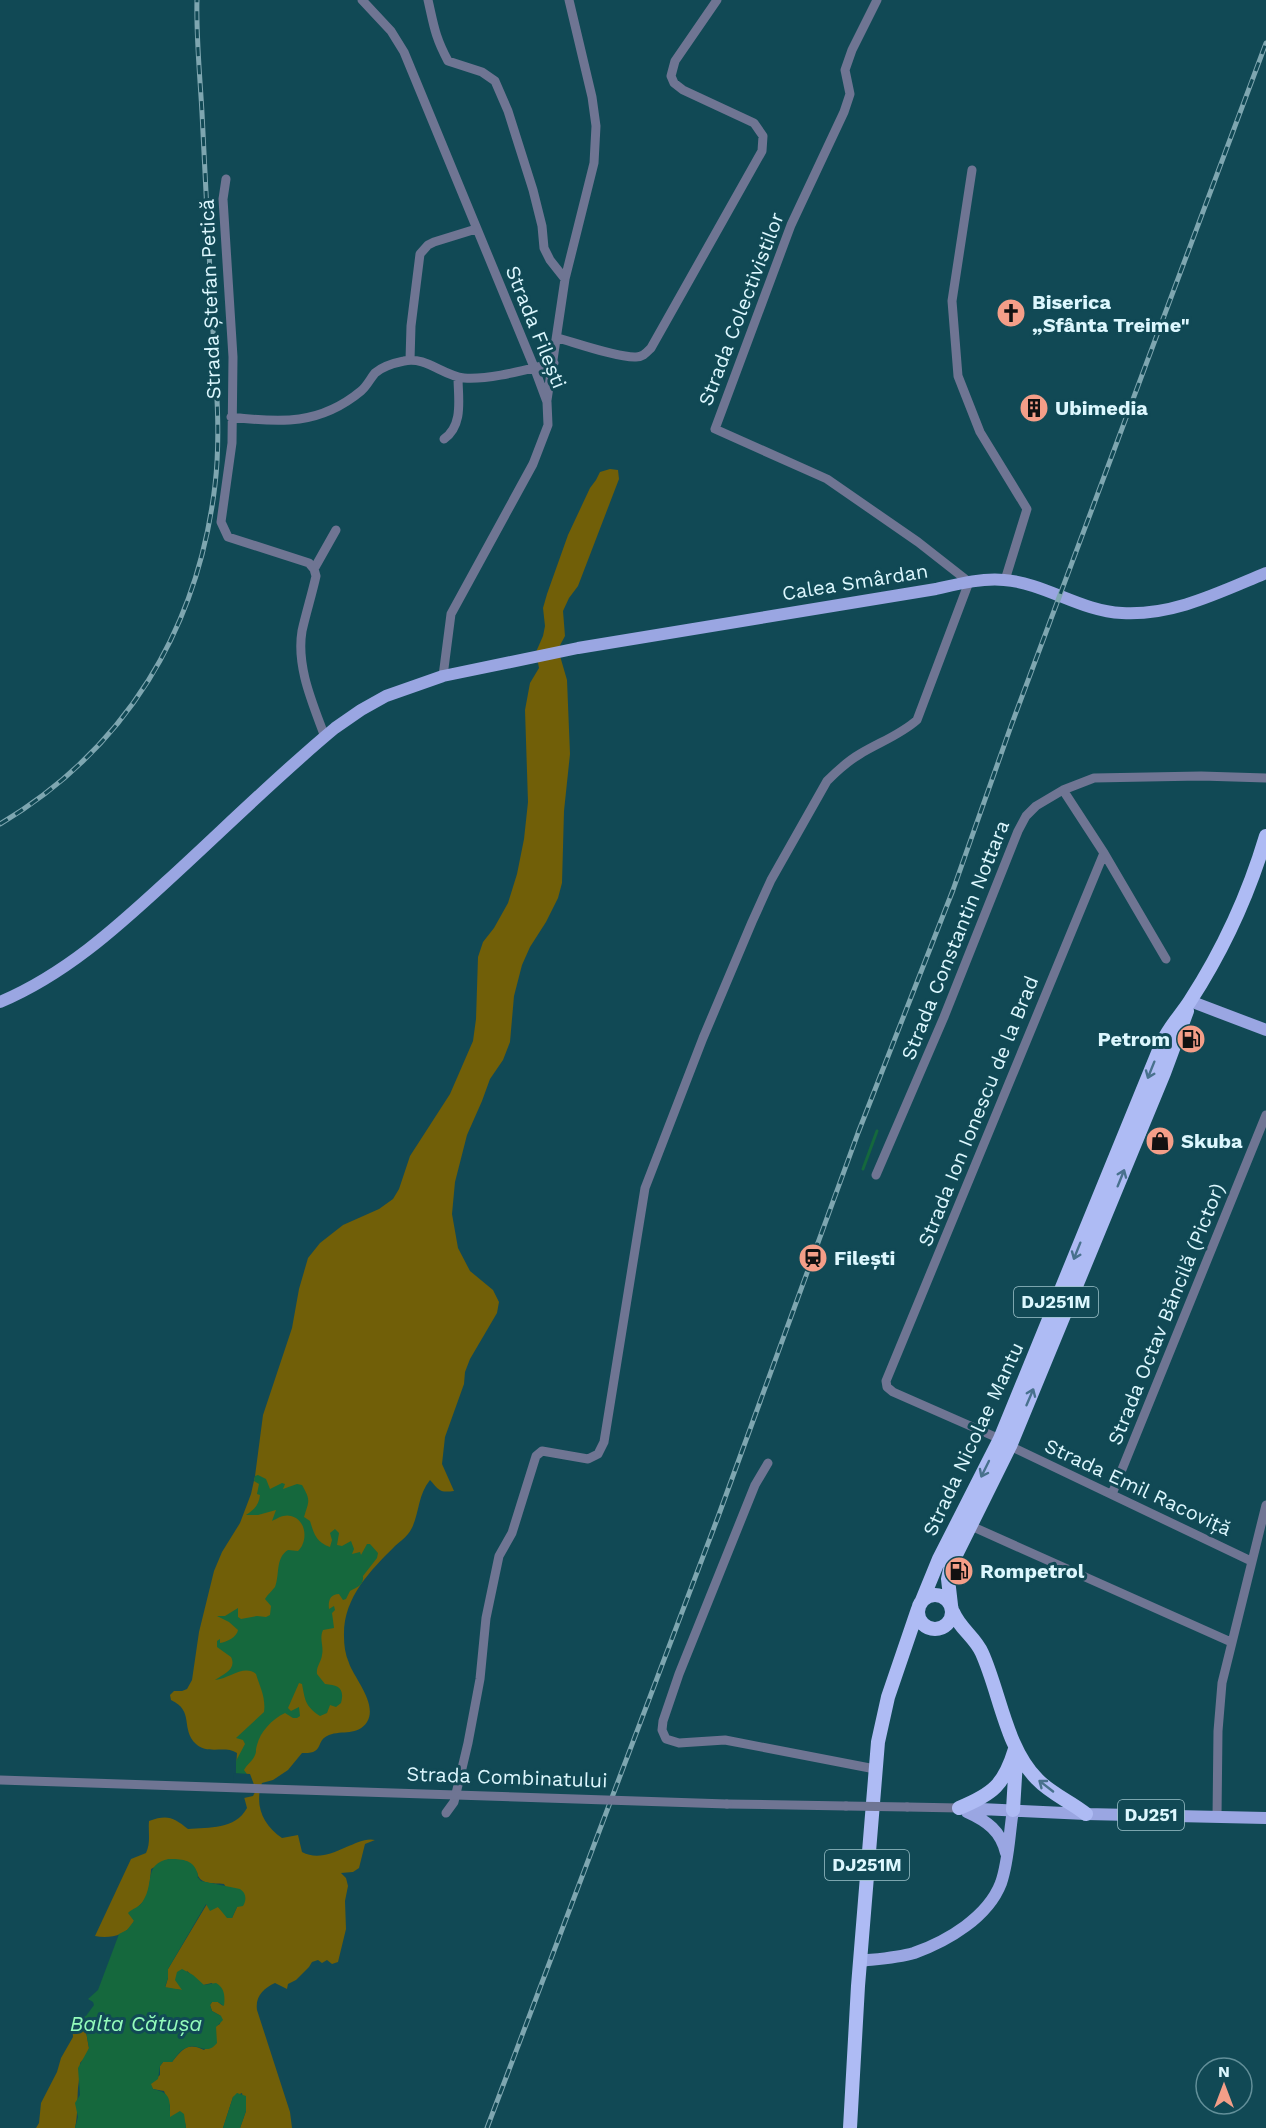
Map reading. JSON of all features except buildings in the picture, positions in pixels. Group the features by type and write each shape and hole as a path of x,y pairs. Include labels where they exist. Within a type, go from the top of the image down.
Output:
{"highway":[{"path":"1257,868 1266,836"},
{"name":"DJ251M","path":"901,1656 921,1635 950,1622 952,1608 948,1579 951,1565 971,1526 1164,1073 1190,1001 1231,926 1257,868"},
{"name":"Strada Nicolae Mantu","path":"920,1606 939,1559 1005,1442"},
{"path":"985,1662 965,1642 924,1625 920,1621 920,1606 925,1598 937,1595 948,1600 958,1623 979,1647 994,1684 1015,1749 1017,1762 1013,1810"},
{"name":"DJ251M","path":"850,2128 875,1770 882,1718 901,1656 920,1606"},
{"path":"959,1808 987,1795 1000,1784 1009,1768 1015,1749"},
{"path":"1015,1749 1037,1779 1086,1814"}],"main road":[{"name":"Calea Smârdan","path":"0,1002 60,971 122,923 325,737 361,710 386,696 443,676 578,648 969,582 1005,580 1028,585 1092,608 1134,613 1173,609 1266,573"},
{"path":"1190,1001 1266,1030"},
{"path":"959,1808 984,1819 993,1827 1004,1843 1007,1858"},
{"name":"Strada Combinatului","path":"959,1808 1086,1814 1266,1818"},
{"path":"860,1961 912,1953 950,1935 987,1907 995,1895 1004,1872 1013,1810"}],"street":[{"name":"Strada Filești","path":"362,0 392,31 404,52 547,402 548,424 532,464 451,614 443,676"},
{"path":"428,0 432,26 448,61 482,72 495,81 508,111 533,190 542,226 544,248 565,279"},
{"path":"558,338 632,357 645,355 762,151 763,136 754,123 683,90 674,83 671,76 675,61 717,0"},
{"name":"Strada Colectivistilor","path":"877,0 852,50 845,70 850,94 791,225 715,429 827,479 918,542 969,582"},
{"path":"547,402 565,279 594,163 596,126 592,97 569,1"},
{"path":"972,170 952,301 956,355 958,376 980,432 1027,509 1005,580"},
{"name":"Strada Ștefan Petică","path":"225,179 223,198 233,357 232,443 221,522 228,537 309,563 314,569"},
{"path":"476,229 434,242 420,254 411,326 410,360 428,364 447,374 475,378 554,363"},
{"name":"Strada Ștefan Petică","path":"231,417 278,422 300,421 328,411 350,399 363,389 375,373 388,365 410,360"},
{"path":"444,439 456,426 458,377"},
{"path":"325,737 308,692 301,654 302,632 316,576 314,569 336,530"},
{"path":"446,1813 454,1802 468,1743 480,1679 486,1618 499,1556 512,1533 536,1456 542,1451 588,1459 598,1454 604,1442 645,1188 703,1038 752,922 771,880 827,781 840,768 860,754 905,730 917,720 969,582"},
{"name":"Strada Constantin Nottara","path":"876,1175 944,1017 1026,816 1036,806 1063,790 1094,778 1266,778"},
{"path":"1063,790 1104,852 1166,959"},
{"name":"DJ251M","path":"1257,868 1266,845"},
{"name":"Strada Ion Ionescu de la Brad","path":"886,1384 1104,852"},
{"name":"Strada Octav Băncilă (Pictor)","path":"1112,1494 1266,1114"},
{"name":"Strada Emil Racoviță","path":"886,1384 893,1392 1005,1442 1251,1561"},
{"path":"768,1463 755,1485 684,1664 663,1720 662,1730 666,1739 679,1743 725,1740 875,1770"},
{"path":"1217,1817 1219,1699 1251,1561 1263,1527 1266,1506"},
{"path":"971,1526 1231,1642"},
{"name":"Strada Combinatului","path":"0,1780 727,1804 959,1808"}],"shaded area":[{"path":"610,469 618,470 619,479 578,586 563,611 565,636 558,649 567,680 570,754 564,811 562,883 558,898 522,965 514,996 510,1042 503,1060 490,1079 467,1135 455,1182 452,1214 458,1248 470,1271 493,1290 499,1302 497,1313 470,1359 465,1372 464,1384 445,1437 442,1464 454,1491 440,1490 430,1480 422,1494 412,1528 368,1575 348,1609 345,1622 345,1650 370,1707 367,1722 354,1731 329,1735 314,1751 302,1753 288,1770 273,1780 262,1783 260,1791 260,1807 265,1821 282,1838 298,1835 302,1852 322,1855 359,1842 375,1840 365,1844 359,1868 353,1872 341,1873 346,1878 348,1886 345,1901 346,1929 338,1962 332,1964 327,1960 322,1963 318,1960 312,1962 296,1980 288,1984 287,1989 275,1983 264,1990 257,2001 257,2010 290,2112 292,2128 240,2128 246,2111 242,2093 233,2097 223,2128 186,2128 185,2122 170,2117 170,2106 164,2091 153,2089 150,2084 160,2075 160,2066 163,2062 172,2062 182,2050 189,2047 204,2050 216,2039 216,2026 220,2024 221,2016 212,2011 210,2005 212,2002 218,2002 223,2006 212,1983 203,1985 187,1971 182,1990 165,1988 168,1969 207,1904 218,1907 232,1918 237,1907 224,1884 204,1881 197,1872 169,1859 151,1869 147,1894 136,1909 134,1921 130,1927 116,1936 95,1936 131,1859 146,1853 148,1849 149,1821 166,1818 175,1820 188,1829 221,1826 236,1820 247,1808 236,1767 237,1753 206,1749 196,1744 191,1738 183,1709 171,1700 170,1695 174,1691 187,1689 192,1680 199,1632 214,1571 222,1552 240,1523 251,1494 263,1415 292,1328 299,1289 308,1258 320,1243 343,1225 379,1209 393,1199 399,1189 410,1156 450,1094 473,1041 478,957 483,942 508,903 524,839 528,802 525,710 530,683 539,668 536,652 545,626 543,608 568,535 590,488 600,472"},
{"path":"76,2016 82,2018 77,2018 85,2026 89,2048 88,2054 80,2063 75,2128 36,2128 39,2123 41,2103 73,2037 72,2019"}],"water":[{"path":"255,1476 266,1479 270,1489 282,1483 285,1484 283,1489 297,1484 302,1485 308,1501 304,1517 310,1521 314,1534 322,1543 330,1547 332,1540 330,1533 335,1529 339,1533 337,1545 342,1546 351,1541 354,1549 352,1554 360,1552 361,1555 367,1544 370,1544 378,1553 377,1558 363,1576 361,1584 350,1591 346,1599 343,1600 339,1594 336,1594 329,1601 329,1609 334,1606 335,1610 332,1613 334,1628 323,1630 322,1652 317,1674 325,1684 339,1688 342,1694 341,1703 336,1707 330,1705 327,1713 320,1716 309,1706 302,1684 299,1683 288,1708 291,1711 299,1707 300,1716 293,1718 285,1713 271,1722 261,1735 254,1757 244,1770 249,1777 236,1778 236,1761 245,1744 243,1740 236,1738 264,1712 264,1702 256,1674 251,1671 241,1671 215,1680 229,1671 232,1665 231,1657 217,1647 217,1641 220,1639 220,1643 229,1640 236,1635 238,1630 217,1616 225,1616 238,1608 238,1617 241,1619 270,1615 271,1606 265,1599 275,1587 281,1557 288,1550 298,1551 304,1537 303,1526 296,1518 286,1516 272,1521 276,1510 258,1515 246,1515 259,1502 260,1495 257,1494 259,1484 254,1481"},
{"name":"Balta Cătușa","path":"169,1859 192,1864 201,1881 240,1889 244,1892 243,1906 237,1907 232,1918 227,1918 218,1907 210,1911 206,1904 168,1969 165,1987 182,1990 175,1980 177,1972 182,1969 204,1985 216,1983 223,1990 224,2006 218,2002 212,2002 210,2005 212,2011 221,2016 223,2020 216,2027 217,2043 209,2049 190,2046 178,2054 172,2062 163,2062 158,2079 151,2084 153,2089 168,2098 170,2117 180,2111 184,2114 186,2128 75,2128 78,2117 75,2103 80,2095 78,2068 89,2048 85,2026 76,2019 86,2016 94,2005 88,1999 98,1990 119,1934 127,1930 134,1921 128,1913 143,1901 156,1865"},
{"path":"237,2093 246,2096 246,2111 240,2128 223,2128 233,2097"}],"pier":[{"path":"233,1773 250,1774 256,1790 253,1796 244,1798 238,1794 234,1785"}],"waterway":[{"path":"863,1169 877,1131"}],"railway":[{"path":"0,824 45,794 84,760 119,722 148,680 173,636 192,588 206,538 215,485 218,427 197,0"},
{"path":"487,2128 718,1517 858,1133 953,890 1011,726 1266,43"}],"place":[{"name":"Biserica „Sfânta Treime\"","path":"1011,313"},
{"name":"Ubimedia","path":"1034,408"},
{"name":"Petrom","path":"1191,1039"},
{"name":"Skuba","path":"1160,1141"},
{"name":"Filești","path":"813,1258"},
{"name":"Rompetrol","path":"959,1571"}]}
